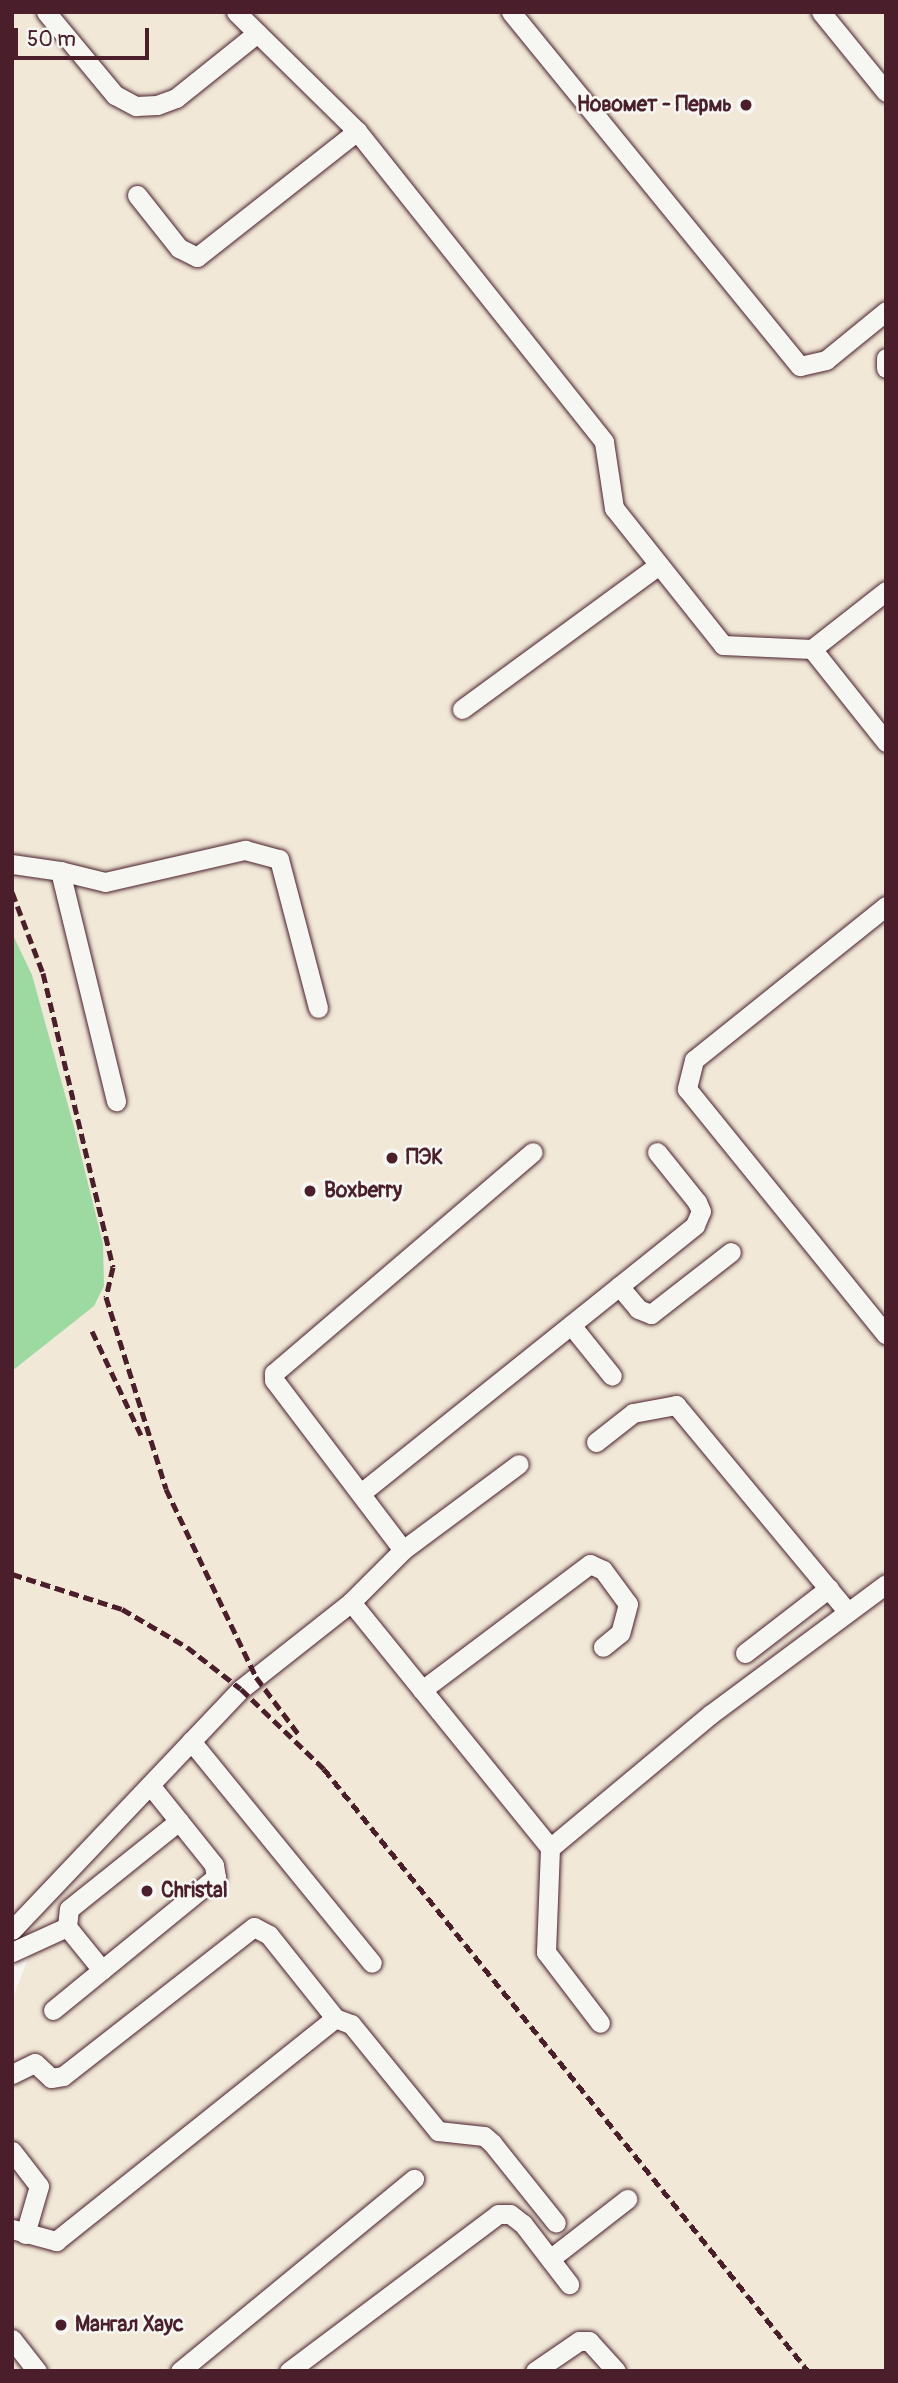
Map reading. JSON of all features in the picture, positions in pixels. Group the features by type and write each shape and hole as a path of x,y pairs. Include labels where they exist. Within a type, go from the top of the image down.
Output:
{"street":[{"path":"46,12 115,95 136,106 156,105 176,98 257,33"},
{"path":"236,12 357,131 604,442 614,508 723,645 812,649 886,591"},
{"path":"511,12 800,366 826,360 886,312"},
{"path":"821,12 886,92"},
{"path":"137,195 179,248 197,257 357,131"},
{"path":"886,358 886,368"},
{"path":"462,709 659,565"},
{"path":"812,649 886,742"},
{"path":"12,864 105,882 245,850 279,859 318,1008"},
{"path":"60,872 116,1101"},
{"path":"886,906 694,1060 687,1089 886,1335"},
{"path":"403,1550 274,1380 276,1367 533,1152"},
{"path":"362,1493 699,1219 696,1202 657,1152"},
{"path":"619,1286 638,1309 651,1314 731,1252"},
{"path":"571,1325 612,1376"},
{"path":"596,1442 633,1413 676,1405 848,1612"},
{"path":"12,1930 241,1689 351,1602 403,1550 519,1464"},
{"path":"422,1690 590,1564 603,1570 628,1604 620,1633 603,1647"},
{"path":"550,1848 711,1714 886,1584"},
{"path":"745,1653 829,1588"},
{"path":"351,1602 550,1848 545,1952 600,2023"},
{"path":"191,1741 372,1963"},
{"path":"53,2010 216,1877 214,1865 150,1785"},
{"path":"102,1970 67,1927 69,1909 179,1821"},
{"path":"12,1952 67,1927"},
{"path":"12,2074 35,2063 51,2078 63,2076 254,1927 269,1935 335,2018 351,2024 438,2131 484,2136 556,2223"},
{"path":"12,2151 39,2186 19,2232 48,2242 63,2235 335,2018"},
{"path":"180,2371 414,2179"},
{"path":"550,2259 627,2199"},
{"path":"289,2371 485,2220 510,2214 569,2284"},
{"path":"12,2339 37,2371"},
{"path":"535,2371 579,2341 589,2341 616,2371"}],"shaded area":[{"path":"12,12 886,12 886,2371 12,2371 12,2000 32,1948 12,1923"}],"green space":[{"path":"12,933 32,975 74,1127 103,1244 104,1286 94,1306 12,1371"}],"railway":[{"path":"12,892 43,973 113,1267 106,1297 166,1489 256,1677 299,1735"},
{"path":"92,1331 141,1435"},
{"path":"12,1574 122,1609 187,1647 241,1689 324,1769 808,2371"}],"place":[{"name":"Новомет - Пермь","path":"746,105"},
{"name":"ПЭК","path":"392,1158"},
{"name":"Boxberry","path":"310,1191"},
{"name":"Christal","path":"147,1891"},
{"name":"Мангал Хаус","path":"61,2325"}]}
